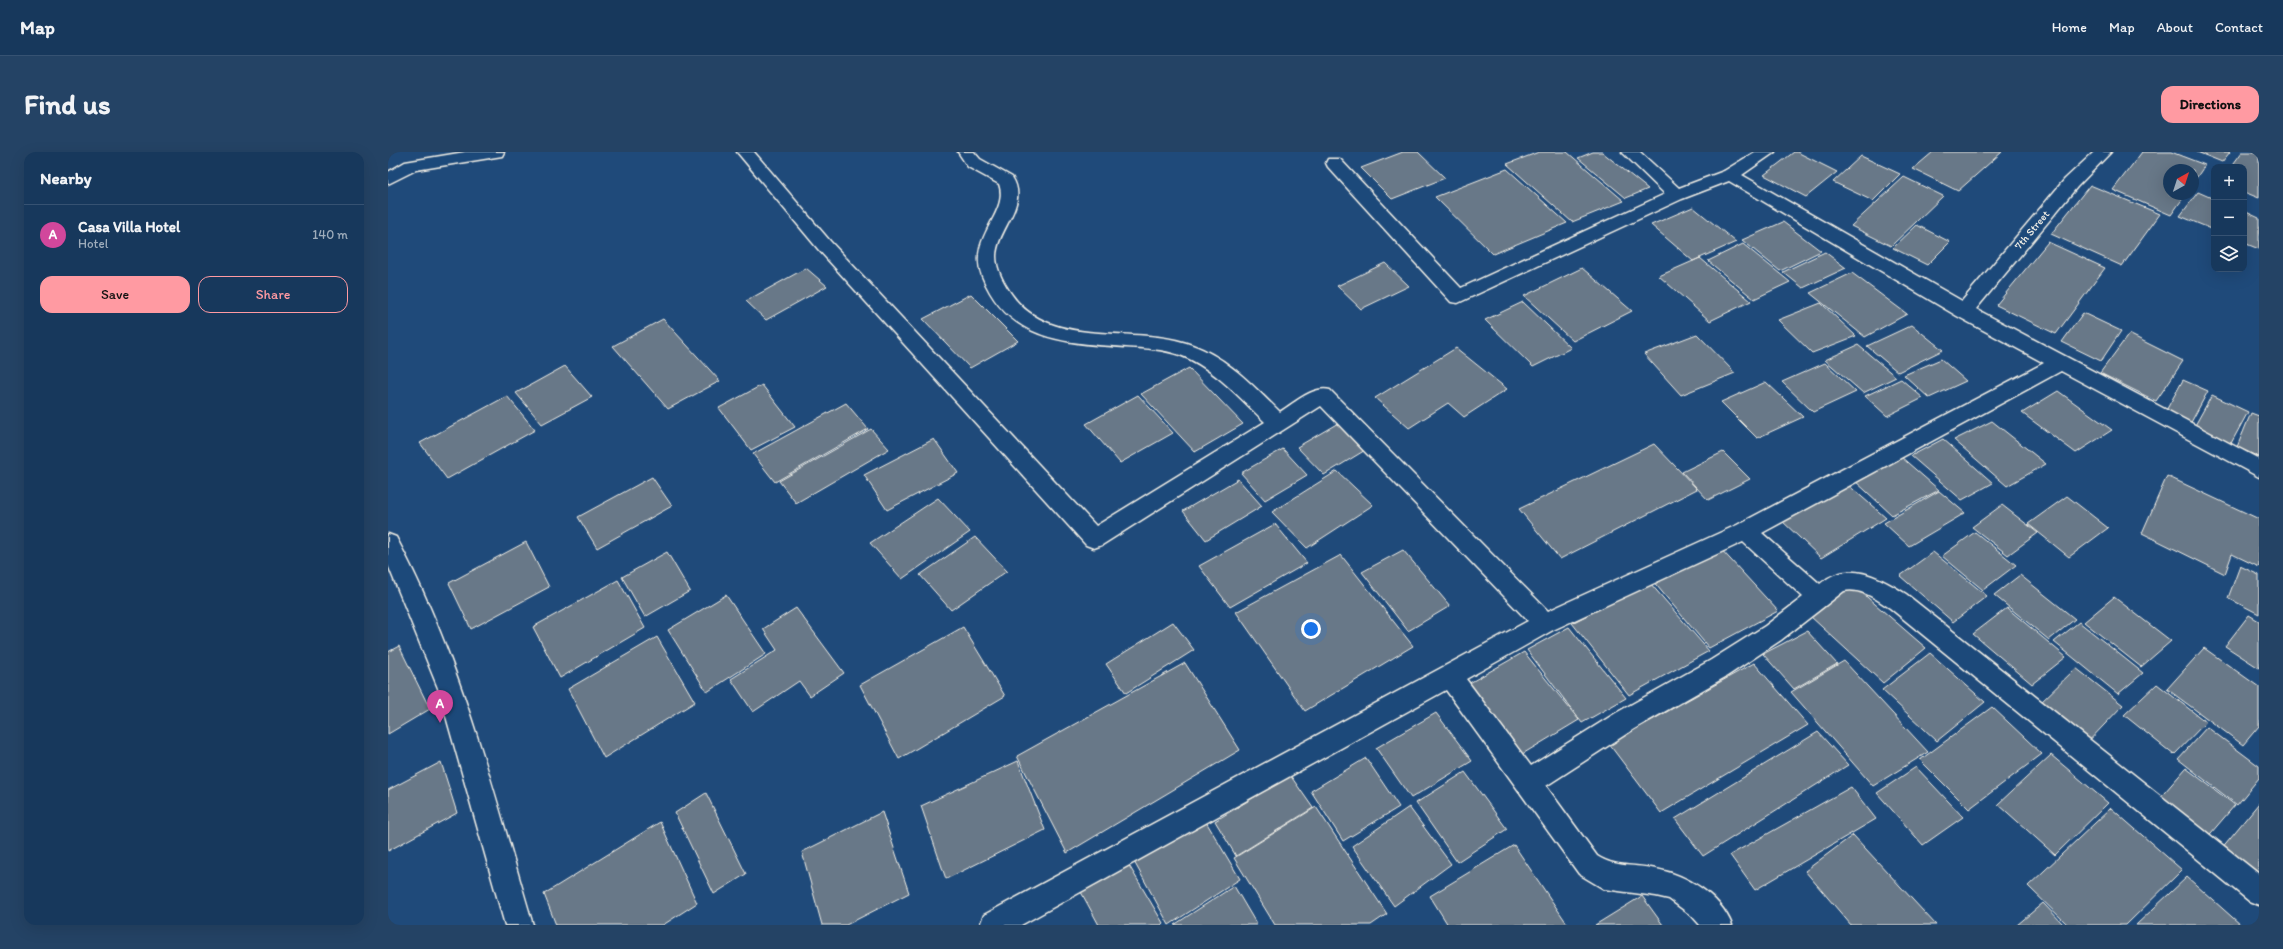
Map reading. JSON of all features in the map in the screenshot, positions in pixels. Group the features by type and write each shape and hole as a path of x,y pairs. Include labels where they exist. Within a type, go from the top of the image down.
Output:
{"street":[{"path":"388,179 411,166 496,152"},
{"path":"745,152 824,245 1094,539 1323,395 1545,623"},
{"path":"966,152 974,163 1006,181 1009,185 1008,204 994,230 987,256 991,278 1011,308 1033,325 1060,334 1090,338 1131,340 1184,348 1208,359 1279,423"},
{"path":"1630,152 1676,196"},
{"path":"1334,163 1458,297 1676,196 1730,175 1767,152"},
{"name":"7th Street","path":"1964,311 2071,183 2103,152"},
{"path":"1730,175 1964,311 2062,362 2259,469"},
{"path":"994,925 1545,623 1745,531 2062,362"},
{"path":"1745,531 1820,598"},
{"path":"388,543 400,566 450,688 519,925"},
{"path":"1529,782 1625,721 1726,663 1773,633 1841,581 1850,581 1868,585 1898,601 2259,891"},
{"path":"1449,675 1529,782 1588,865 1604,876 1656,882 1676,888 1702,906 1718,925"}],"building":[{"path":"1403,152 1418,152 1445,178 1392,199 1361,168"},
{"path":"1539,152 1567,152 1624,201 1572,222 1507,164"},
{"path":"1593,152 1602,152 1648,189 1626,198 1578,158"},
{"path":"1794,152 1797,152 1837,172 1806,197 1764,175"},
{"path":"1933,152 2002,152 1958,191 1913,169"},
{"path":"2142,152 2171,152 2205,165 2199,174 2199,164 2163,164 2163,200 2182,200 2171,215 2113,190"},
{"path":"2197,152 2230,152 2222,162"},
{"path":"2242,152 2259,152 2259,198 2247,193 2247,164 2233,164"},
{"path":"1861,156 1900,174 1873,201 1833,182"},
{"path":"1507,169 1567,223 1493,254 1435,197"},
{"path":"1904,177 1943,196 1891,246 1851,226"},
{"path":"2090,185 2160,214 2122,266 2051,234"},
{"path":"2199,192 2211,198 2211,229 2180,216 2192,200 2199,200"},
{"path":"1693,207 1736,242 1693,261 1651,225"},
{"path":"2247,212 2259,218 2259,249 2247,244"},
{"path":"1783,222 1821,251 1780,271 1742,240"},
{"path":"1917,225 1950,242 1927,265 1893,248"},
{"path":"2048,242 2105,268 2056,334 1996,305"},
{"path":"1743,244 1790,282 1754,299 1708,261"},
{"path":"1825,252 1846,268 1803,288 1783,272"},
{"path":"1700,258 1751,301 1710,321 1659,276"},
{"path":"1385,263 1409,286 1361,309 1337,286"},
{"path":"806,268 827,286 766,320 746,301"},
{"path":"1582,268 1632,311 1573,341 1524,296"},
{"path":"1852,273 1907,314 1865,337 1810,293"},
{"path":"971,294 1018,341 970,368 923,319"},
{"path":"1523,302 1571,348 1533,367 1485,320"},
{"path":"1821,303 1856,336 1812,353 1778,320"},
{"path":"2083,313 2121,331 2101,361 2062,342"},
{"path":"663,319 720,381 668,409 613,346"},
{"path":"1912,325 1943,350 1898,372 1867,346"},
{"path":"1697,334 1735,373 1681,395 1644,354"},
{"path":"2129,334 2183,361 2156,401 2100,373"},
{"path":"1858,345 1896,377 1863,393 1825,360"},
{"path":"1456,348 1507,389 1464,417 1448,403 1409,428 1375,398"},
{"path":"1941,359 1966,381 1929,398 1904,375"},
{"path":"1825,363 1856,392 1813,412 1782,382"},
{"path":"565,366 592,397 542,424 516,393"},
{"path":"1189,368 1243,424 1195,452 1141,394"},
{"path":"1901,379 1923,398 1887,416 1865,396"},
{"path":"2183,380 2208,391 2188,428 2163,416"},
{"path":"1766,382 1803,417 1757,438 1721,402"},
{"path":"762,385 795,427 751,450 719,408"},
{"path":"2058,391 2112,430 2076,453 2022,413"},
{"path":"1138,395 1173,433 1120,463 1086,424"},
{"path":"2212,395 2248,412 2229,447 2193,429"},
{"path":"507,396 535,430 447,479 420,443"},
{"path":"846,403 868,429 775,482 753,454"},
{"path":"2251,413 2259,416 2259,457 2237,447"},
{"path":"1992,421 2046,464 2007,486 1954,440"},
{"path":"1340,422 1367,449 1324,475 1297,447"},
{"path":"871,429 889,449 796,503 779,481"},
{"path":"934,439 958,473 887,510 864,475"},
{"path":"1943,439 1993,483 1962,500 1911,456"},
{"path":"1654,444 1697,489 1560,559 1519,509"},
{"path":"1283,449 1307,475 1265,500 1241,473"},
{"path":"1723,452 1750,479 1708,500 1682,472"},
{"path":"1900,456 1939,490 1892,515 1854,480"},
{"path":"1337,471 1373,505 1307,548 1272,512"},
{"path":"2167,476 2259,519 2259,567 2232,554 2225,574 2142,533"},
{"path":"652,477 672,506 597,548 578,517"},
{"path":"1238,479 1262,506 1206,540 1183,511"},
{"path":"1846,483 1886,518 1821,558 1781,520"},
{"path":"1939,491 1965,513 1909,546 1884,523"},
{"path":"2067,496 2108,528 2069,557 2028,524"},
{"path":"938,498 970,532 902,579 870,543"},
{"path":"2002,505 2038,533 2008,555 1972,527"},
{"path":"1275,524 1307,563 1230,607 1199,566"},
{"path":"1975,532 2016,565 1983,590 1942,556"},
{"path":"975,537 1007,571 951,610 920,575"},
{"path":"526,542 549,587 471,629 449,583"},
{"path":"1718,546 1778,611 1709,648 1652,580"},
{"path":"1403,550 1450,606 1408,631 1362,572"},
{"path":"667,552 690,591 645,617 622,577"},
{"path":"1933,552 1987,596 1953,622 1900,576"},
{"path":"1341,555 1413,646 1305,711 1236,612"},
{"path":"2240,566 2259,575 2259,614 2228,598"},
{"path":"2020,575 2075,619 2049,640 1994,595"},
{"path":"618,580 645,628 560,678 533,627"},
{"path":"1650,583 1709,651 1629,695 1572,623"},
{"path":"1853,585 1926,648 1883,683 1810,616"},
{"path":"726,595 766,654 707,692 668,630"},
{"path":"2114,597 2171,641 2141,667 2084,622"},
{"path":"796,608 844,673 810,696 799,681 753,712 731,679 777,650 763,629"},
{"path":"2007,608 2066,657 2032,684 1973,634"},
{"path":"2249,615 2259,621 2259,668 2225,646"},
{"path":"1173,622 1194,650 1126,693 1106,664"},
{"path":"2079,622 2143,673 2118,694 2054,642"},
{"path":"963,627 1005,696 899,759 860,685"},
{"path":"1569,627 1626,698 1582,723 1527,650"},
{"path":"1807,631 1837,664 1794,689 1763,654"},
{"path":"657,637 695,702 604,758 568,689"},
{"path":"399,646 430,709 388,734 388,652"},
{"path":"2204,648 2259,687 2259,726 2243,745 2167,689"},
{"path":"1524,652 1579,720 1519,756 1466,685"},
{"path":"1930,653 1985,702 1937,741 1882,690"},
{"path":"1844,661 1928,752 1873,786 1791,692"},
{"path":"1185,663 1240,750 1067,853 1017,756"},
{"path":"1754,663 1808,725 1661,813 1609,744"},
{"path":"2076,668 2123,705 2085,745 2036,707"},
{"path":"2157,684 2206,722 2174,755 2124,715"},
{"path":"1992,707 2042,754 1969,809 1920,760"},
{"path":"1436,713 1472,761 1411,798 1376,748"},
{"path":"2207,727 2259,766 2259,778 2237,805 2178,759"},
{"path":"1818,732 1848,765 1703,856 1675,819"},
{"path":"2051,755 2108,803 2055,855 1998,804"},
{"path":"1366,758 1399,807 1343,841 1311,791"},
{"path":"1018,761 1045,830 946,879 921,806"},
{"path":"441,762 457,813 388,851 388,790"},
{"path":"1916,767 1963,817 1923,845 1877,793"},
{"path":"2186,768 2235,805 2205,840 2157,801"},
{"path":"1465,772 1507,829 1457,862 1416,803"},
{"path":"1290,775 1313,808 1236,856 1215,821"},
{"path":"1851,787 1876,819 1755,890 1730,855"},
{"path":"706,793 746,874 714,894 675,813"},
{"path":"2259,803 2259,889 2216,855"},
{"path":"1316,807 1387,914 1371,925 1275,925 1234,858"},
{"path":"1409,807 1451,864 1394,906 1352,846"},
{"path":"2111,808 2182,870 2126,925 2068,925 2028,886"},
{"path":"882,812 909,893 846,925 822,925 802,852"},
{"path":"1202,815 1240,879 1169,925 1132,858"},
{"path":"660,822 697,903 663,925 556,925 544,894"},
{"path":"1853,835 1936,925 1851,925 1805,871"},
{"path":"1514,845 1568,925 1448,925 1430,896"},
{"path":"1127,862 1163,923 1161,925 1099,925 1081,892"},
{"path":"2187,877 2241,925 2136,925"},
{"path":"1234,886 1257,925 1174,925"},
{"path":"1642,896 1663,925 1595,925"},
{"path":"2043,903 2064,925 2017,925"}],"place":[{"name":"Casa Villa Hotel","path":"440,723"}]}
